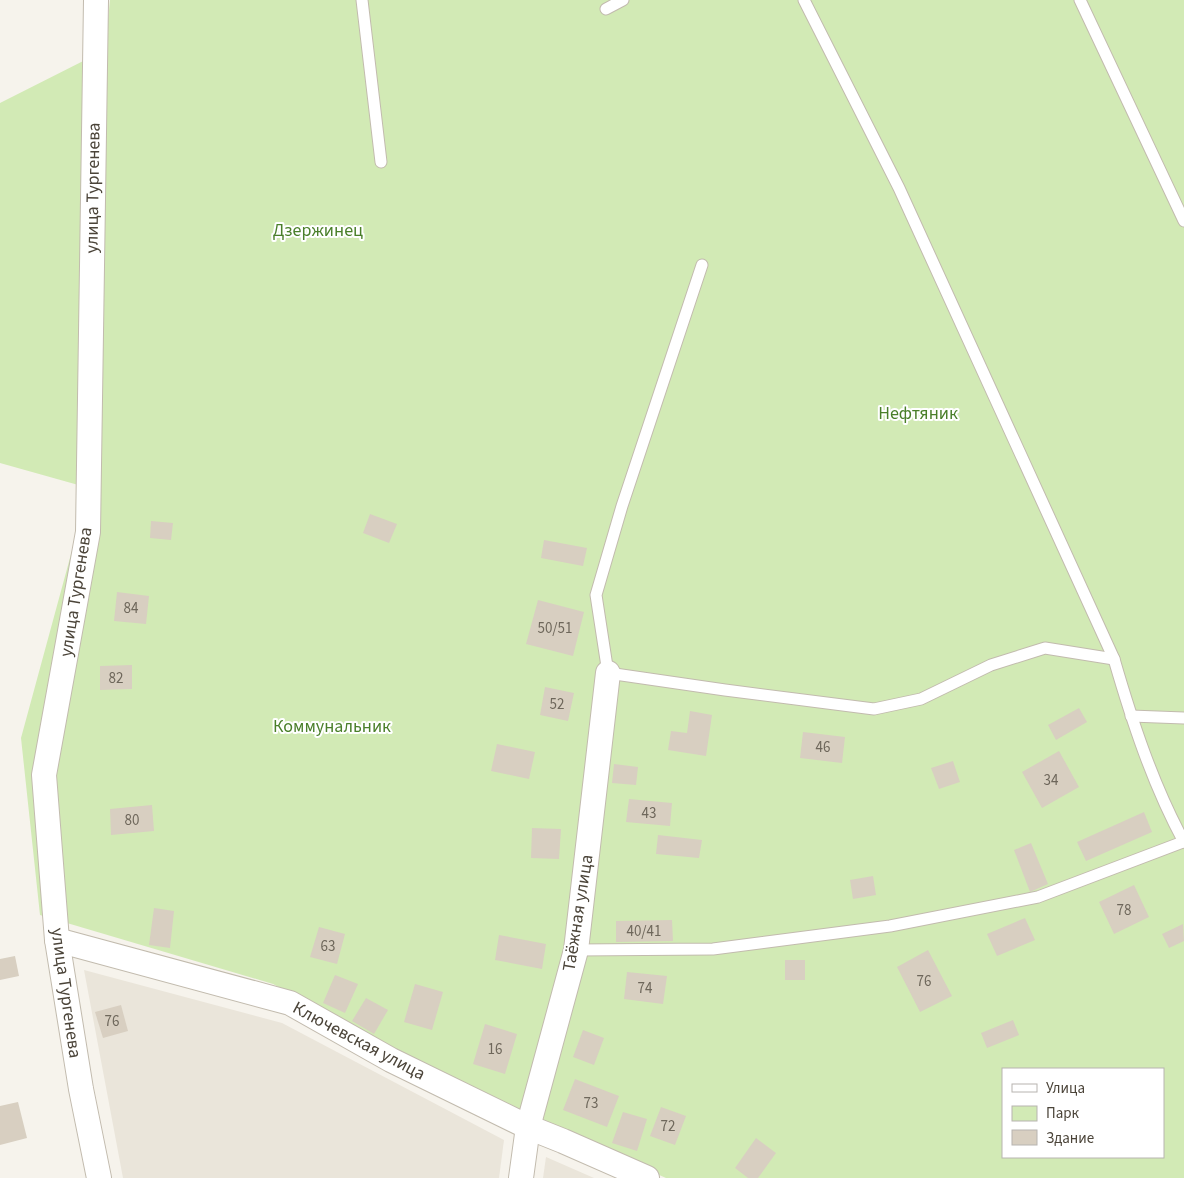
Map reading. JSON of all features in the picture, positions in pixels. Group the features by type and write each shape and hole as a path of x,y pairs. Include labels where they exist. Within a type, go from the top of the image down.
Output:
{"street":[{"name":"улица Тургенева","path":"96,0 88,532 44,775 57,940 81,1090 99,1178"},
{"name":"Таёжная улица","path":"521,1178 528,1127 576,950 608,673"},
{"name":"Ключевская улица","path":"57,940 290,1003 391,1060 528,1127 563,1140 648,1178"}],"lane":[{"path":"362,0 381,162"},
{"path":"606,8 623,0"},
{"path":"576,950 712,949 890,926 1038,897 1184,842 1162,795 1131,716 1114,659 899,188 804,0"},
{"path":"1080,0 1184,221"},
{"path":"702,265 622,506 596,595 608,673 874,709 921,699 992,665 1045,648 1114,659"},
{"path":"1131,716 1184,718"}],"shaded area":[{"path":"84,970 282,1023 504,1140 499,1178 123,1178"},
{"path":"546,1157 594,1178 543,1178"}],"green space":[{"path":"110,0 1184,0 1184,1178 666,1178 517,1112 273,984 40,915 21,738 89,488 0,463 0,103 105,50"}],"building":[{"path":"370,514 397,524 389,543 363,533"},
{"path":"151,521 173,523 171,540 150,538"},
{"path":"544,540 587,548 583,566 541,558"},
{"path":"117,592 149,596 146,624 114,621"},
{"path":"538,600 584,612 573,656 526,644"},
{"path":"132,665 132,689 100,690 100,666"},
{"path":"545,687 574,693 568,721 540,715"},
{"path":"1079,708 1087,722 1056,740 1048,725"},
{"path":"690,711 712,715 706,756 668,750 671,731 687,733"},
{"path":"803,732 845,737 842,763 800,758"},
{"path":"497,744 535,752 529,779 491,771"},
{"path":"1059,751 1079,787 1042,808 1022,772"},
{"path":"953,761 960,782 939,789 931,768"},
{"path":"614,764 638,767 636,785 612,783"},
{"path":"629,799 672,803 670,826 626,822"},
{"path":"152,805 154,831 111,835 110,809"},
{"path":"1144,812 1152,832 1086,861 1077,842"},
{"path":"532,828 561,829 559,859 531,858"},
{"path":"658,835 702,840 699,858 656,854"},
{"path":"1031,843 1048,884 1030,892 1014,850"},
{"path":"873,876 876,895 853,899 850,880"},
{"path":"1134,885 1149,917 1114,934 1099,902"},
{"path":"154,908 174,911 170,948 149,945"},
{"path":"1025,918 1035,940 997,956 987,934"},
{"path":"672,920 673,941 616,942 616,921"},
{"path":"1183,924 1184,941 1169,948 1162,934"},
{"path":"319,927 345,934 337,964 310,957"},
{"path":"499,935 546,944 542,969 495,960"},
{"path":"928,950 952,996 920,1012 897,967"},
{"path":"15,956 19,976 0,980 0,959"},
{"path":"785,960 805,960 805,980 785,980"},
{"path":"627,972 667,976 663,1004 624,999"},
{"path":"335,975 358,984 345,1013 323,1003"},
{"path":"415,984 443,992 432,1030 404,1022"},
{"path":"366,998 388,1010 374,1034 352,1021"},
{"path":"121,1005 128,1031 103,1038 95,1012"},
{"path":"1013,1020 1019,1035 987,1048 981,1033"},
{"path":"485,1024 517,1034 505,1074 473,1064"},
{"path":"583,1030 604,1038 594,1065 573,1057"},
{"path":"575,1079 619,1096 607,1127 563,1110"},
{"path":"18,1102 27,1138 0,1145 0,1106"},
{"path":"661,1107 686,1116 675,1145 650,1136"},
{"path":"623,1112 647,1119 637,1151 612,1143"},
{"path":"756,1138 776,1153 758,1178 748,1178 735,1168"}],"park label":[{"name":"Дзержинец","path":"318,230"},
{"name":"Нефтяник","path":"918,413"},
{"name":"Коммунальник","path":"332,726"}]}
